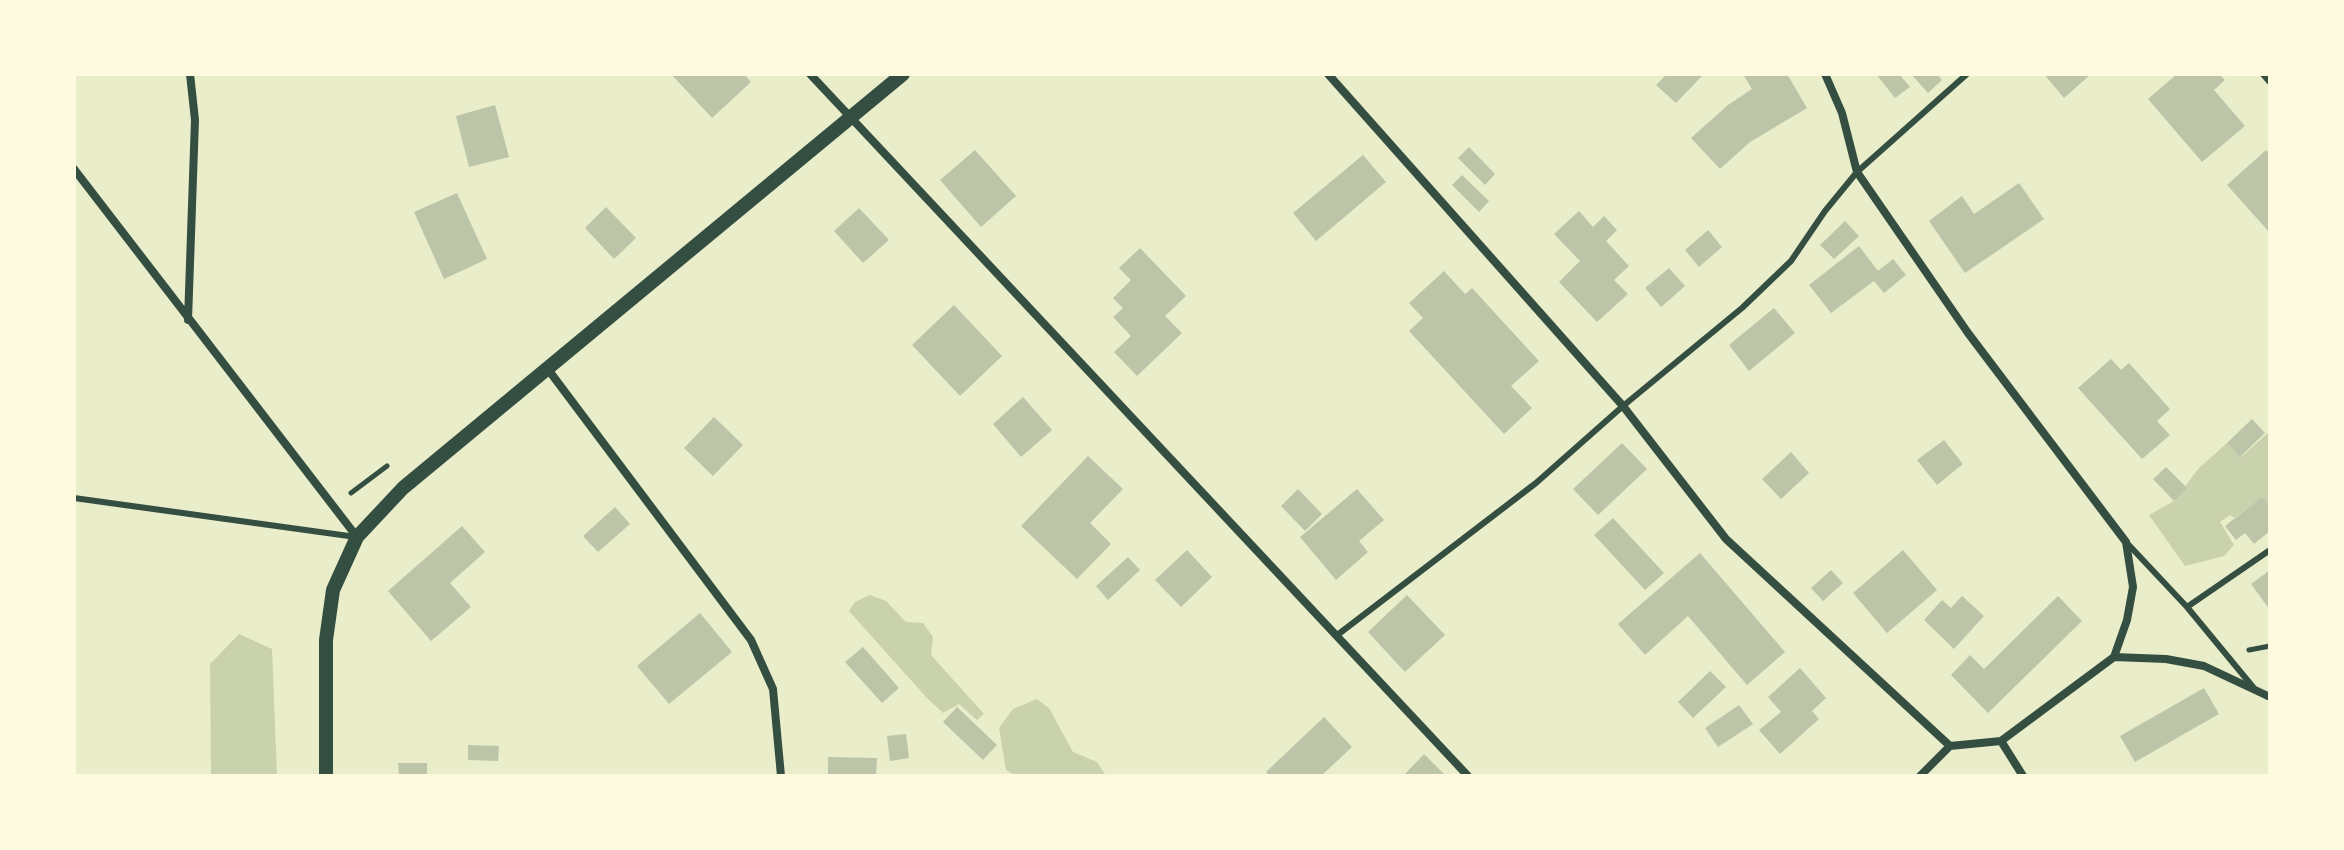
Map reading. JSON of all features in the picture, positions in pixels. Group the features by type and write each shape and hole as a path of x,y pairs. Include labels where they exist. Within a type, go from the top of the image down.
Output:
{"street":[{"path":"188,320 195,120 190,74"},
{"path":"810,74 1468,776"},
{"path":"326,776 326,640 333,590 357,537 403,488 903,74"},
{"path":"1328,74 1623,406 1726,539 1950,746"},
{"path":"1825,74 1842,113 1857,172 1968,333 2126,542 2133,587 2127,620 2114,657 2001,741 1950,746 1920,776"},
{"path":"2264,74 2270,81"},
{"path":"74,169 357,537"},
{"path":"547,368 751,640 773,689 781,776"},
{"path":"2114,657 2166,659 2204,666 2270,697"},
{"path":"2001,741 2023,776"}],"lane":[{"path":"1335,637 1536,483 1742,308 1791,261 1825,211 1857,172 1967,74"},
{"path":"74,498 357,537"},
{"path":"2126,542 2187,607 2254,689"},
{"path":"2187,607 2270,550"}],"green space":[{"path":"2270,431 2270,505 2262,498 2234,518 2230,515 2220,522 2234,545 2224,556 2185,566 2149,515 2174,501 2198,469 2227,443 2241,457"},
{"path":"870,595 886,601 906,622 923,623 933,637 931,655 984,714 977,720 959,704 943,713 926,697 849,611 855,602"},
{"path":"239,634 272,649 277,776 211,776 210,664"},
{"path":"1037,699 1049,708 1073,752 1097,762 1106,776 1016,776 1006,770 999,728 1013,709"}],"building":[{"path":"671,74 744,74 751,82 712,118"},
{"path":"1667,74 1702,76 1676,103 1656,85"},
{"path":"1743,74 1787,74 1807,108 1750,142 1720,169 1691,138 1728,105 1752,89"},
{"path":"1876,74 1899,74 1910,87 1895,98"},
{"path":"1911,74 1937,74 1942,80 1928,93"},
{"path":"2044,74 2091,74 2064,98"},
{"path":"2177,74 2219,74 2225,80 2214,90 2245,126 2202,162 2148,99"},
{"path":"495,105 509,157 469,167 456,116"},
{"path":"1469,147 1495,174 1485,185 1458,158"},
{"path":"975,150 1016,196 981,227 940,180"},
{"path":"2266,150 2270,154 2270,233 2227,185"},
{"path":"1363,155 1386,182 1316,241 1293,213"},
{"path":"1462,175 1489,201 1479,212 1452,185"},
{"path":"2019,183 2044,219 1965,273 1929,221 1962,196 1974,214"},
{"path":"457,193 487,259 444,279 414,212"},
{"path":"606,207 636,238 614,259 585,228"},
{"path":"859,208 889,240 863,263 834,231"},
{"path":"1579,211 1593,227 1604,216 1617,230 1606,241 1629,266 1614,280 1628,294 1597,322 1559,282 1580,261 1554,234"},
{"path":"1845,221 1859,236 1834,259 1820,245"},
{"path":"1708,230 1722,247 1699,267 1685,250"},
{"path":"1859,246 1878,271 1893,259 1906,275 1884,293 1874,281 1831,313 1809,285"},
{"path":"1140,248 1186,296 1165,316 1182,333 1137,376 1114,352 1131,336 1113,317 1123,308 1113,298 1131,280 1119,268"},
{"path":"1669,268 1685,286 1661,307 1645,288"},
{"path":"1444,271 1465,294 1472,288 1539,361 1511,386 1532,408 1504,434 1409,331 1423,318 1409,303"},
{"path":"954,305 1002,356 960,396 912,345"},
{"path":"1774,308 1795,333 1749,371 1729,345"},
{"path":"2111,359 2121,370 2129,363 2170,409 2157,421 2170,435 2142,459 2078,388"},
{"path":"1023,397 1052,430 1021,457 993,424"},
{"path":"714,417 743,445 713,476 684,448"},
{"path":"2252,419 2265,433 2240,457 2227,443"},
{"path":"1944,440 1963,464 1937,485 1917,460"},
{"path":"1622,443 1647,469 1598,515 1573,489"},
{"path":"1791,452 1809,473 1781,499 1762,479"},
{"path":"1088,456 1123,489 1090,523 1111,544 1077,579 1021,526"},
{"path":"2166,467 2187,488 2174,501 2153,479"},
{"path":"1298,489 1322,514 1305,531 1281,506"},
{"path":"1357,489 1384,520 1359,541 1368,552 1336,580 1300,537"},
{"path":"2262,497 2270,505 2270,531 2254,544 2245,533 2236,540 2225,526"},
{"path":"615,507 630,524 598,552 583,536"},
{"path":"1613,518 1664,573 1645,590 1594,535"},
{"path":"462,526 485,552 450,583 471,607 431,641 388,591"},
{"path":"1187,550 1212,577 1181,607 1155,580"},
{"path":"1903,550 1937,590 1887,633 1853,593"},
{"path":"1700,553 1785,652 1747,685 1688,616 1645,655 1618,624"},
{"path":"1128,557 1140,570 1108,600 1096,586"},
{"path":"1831,570 1843,583 1823,601 1811,588"},
{"path":"2270,570 2270,610 2251,584"},
{"path":"1407,595 1445,635 1405,672 1368,632"},
{"path":"1962,596 1984,616 1954,649 1924,620 1942,600 1951,608"},
{"path":"2058,596 2082,621 1988,713 1951,675 1970,655 1984,669"},
{"path":"700,613 732,652 669,704 637,666"},
{"path":"863,647 899,688 882,703 845,662"},
{"path":"1800,668 1826,698 1812,711 1819,719 1780,754 1759,730 1781,712 1768,697"},
{"path":"1710,671 1726,687 1693,718 1678,702"},
{"path":"2204,688 2219,714 2135,762 2120,736"},
{"path":"1739,705 1753,724 1718,747 1705,728"},
{"path":"957,707 997,745 983,760 943,722"},
{"path":"1324,717 1352,747 1321,776 1270,776 1266,772"},
{"path":"906,734 909,758 890,761 887,736"},
{"path":"468,745 499,746 498,761 468,760"},
{"path":"1424,754 1446,776 1403,776"},
{"path":"828,757 877,758 876,776 828,776"},
{"path":"398,763 427,763 427,776 399,776"}]}
